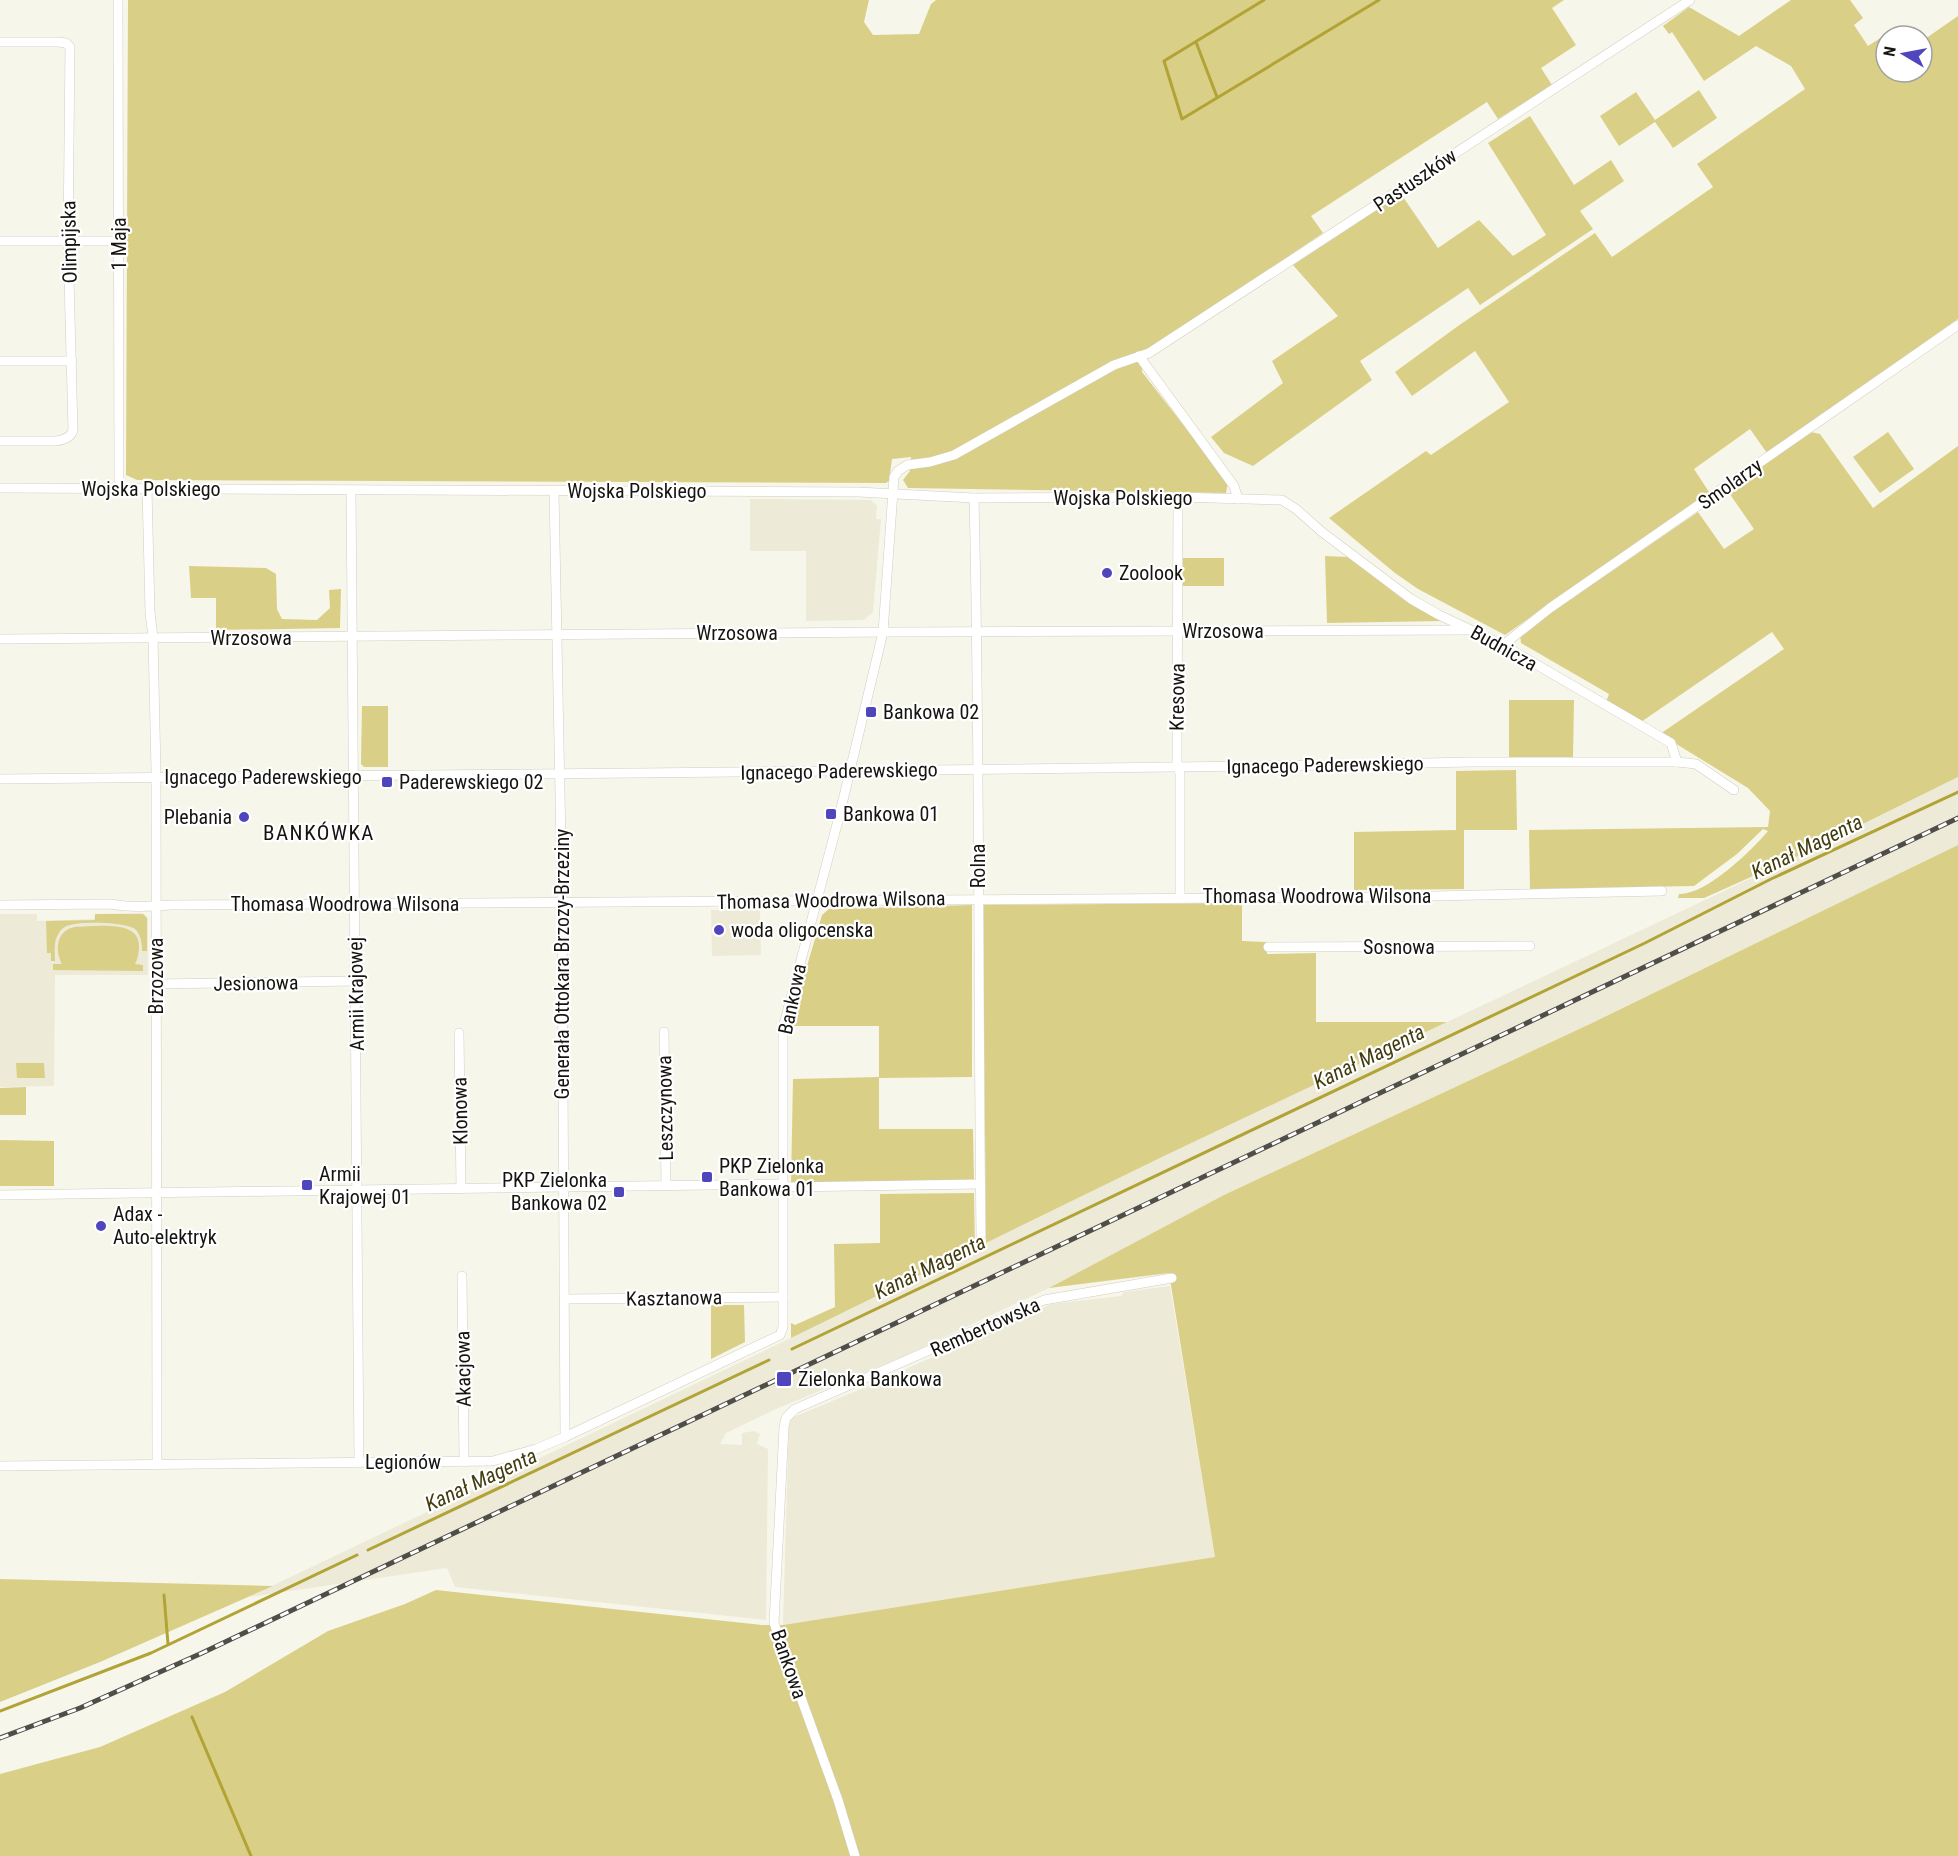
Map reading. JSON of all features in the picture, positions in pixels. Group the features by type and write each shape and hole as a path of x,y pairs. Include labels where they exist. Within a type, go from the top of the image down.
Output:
{"street":[{"name":"1 Maja","path":"118,0 118,489"},
{"name":"Pastuszków","path":"893,493 894,477 903,467 954,455 1114,365 1149,353 1690,0"},
{"name":"Olimpijska","path":"0,42 58,42 66,43 70,47 68,240 72,361 72,434 64,440 56,441 0,441"},
{"path":"0,241 119,241"},
{"name":"Smolarzy","path":"1503,645 1550,608 1958,325"},
{"path":"1138,356 1234,486 1238,498"},
{"path":"0,361 72,361"},
{"name":"Wojska Polskiego","path":"0,488 893,493 974,498 1274,499"},
{"name":"Brzozowa","path":"147,489 156,777 157,1464"},
{"name":"Armii Krajowej","path":"351,491 359,1462"},
{"name":"Generała Ottokara Brzozy-Brzeziny","path":"554,491 561,774 565,1437"},
{"name":"Bankowa","path":"780,1335 783,1327 783,1028 850,771 883,632 893,493"},
{"name":"Kresowa","path":"1179,497 1180,897"},
{"name":"Rolna","path":"974,498 979,769 981,1235"},
{"name":"Budnicza","path":"1274,499 1282,500 1296,509 1322,532 1411,599 1503,645 1671,743 1677,762"},
{"name":"Wrzosowa","path":"0,639 977,633 1064,630 1473,630"},
{"name":"Ignacego Paderewskiego","path":"0,779 850,771 1469,762 1677,762"},
{"path":"1677,762 1696,764 1734,790"},
{"name":"Thomasa Woodrowa Wilsona","path":"0,905 110,904 133,907 1386,897 1662,891"},
{"name":"Sosnowa","path":"1268,947 1530,946"},
{"name":"Jesionowa","path":"156,984 356,981"},
{"name":"Leszczynowa","path":"664,1032 666,1185"},
{"name":"Klonowa","path":"459,1033 461,1189"},
{"path":"0,1195 666,1185 782,1184 789,1187 980,1184"},
{"name":"Akacjowa","path":"462,1276 464,1462"},
{"name":"Rembertowska","path":"783,1427 786,1418 795,1409 1044,1300 1172,1278"},
{"name":"Kasztanowa","path":"565,1299 783,1297"},
{"name":"Legionów","path":"0,1466 494,1461 536,1449 565,1437 780,1335"},
{"name":"Bankowa","path":"783,1427 774,1623 838,1800 855,1856"}],"shaded area":[{"path":"128,0 869,0 864,22 873,35 919,34 931,4 936,0 1564,0 1552,8 1576,45 1541,68 1552,85 1498,119 1487,102 1311,216 1323,233 1143,354 1142,372 1228,482 1226,493 908,488 903,480 910,471 911,457 892,459 889,481 886,483 137,480 126,475"},
{"path":"1791,0 1850,0 1863,18 1854,25 1868,46 1874,42 1874,84 1934,84 1934,33 1958,16 1958,319 1767,453 1750,429 1694,469 1709,492 1505,635 1418,589 1395,573 1329,518 1426,451 1431,455 1509,402 1475,351 1412,396 1395,372 1458,326 1595,233 1612,257 1713,187 1697,164 1805,89 1791,66 1756,46 1704,81 1672,32 1669,34 1663,26 1689,7 1739,36"},
{"path":"1699,90 1717,118 1673,148 1655,122 1619,146 1600,116 1636,92 1655,120"},
{"path":"1530,116 1574,185 1611,160 1624,181 1580,211 1593,229 1480,305 1468,288 1360,361 1372,380 1253,466 1224,453 1211,437 1283,383 1272,361 1338,316 1293,265 1401,194 1438,248 1479,220 1513,256 1546,235 1488,143"},
{"path":"1811,432 1820,434 1873,508 1958,446 1958,777 1798,856 1704,898 1678,898 1679,894 1690,892 1715,880 1768,831 1763,829 1737,854 1694,886 1530,889 1529,830 1768,827 1770,811 1748,788 1660,734 1784,649 1772,632 1641,722 1606,702 1609,694 1521,643 1520,634 1698,512 1724,549 1754,529 1727,490"},
{"path":"1888,432 1914,469 1880,493 1853,457"},
{"path":"750,499 871,500 877,506 876,519 881,519 873,612 864,620 806,621 806,551 750,551"},
{"path":"1325,556 1348,557 1403,599 1441,621 1327,623"},
{"path":"1183,558 1224,558 1224,586 1183,586"},
{"path":"189,566 266,568 276,574 277,609 282,619 317,620 330,608 329,590 341,589 340,628 216,630 216,598 191,598"},
{"path":"1509,700 1574,700 1573,758 1509,757"},
{"path":"362,706 388,706 388,767 364,767 361,764"},
{"path":"1516,770 1517,830 1464,830 1464,889 1354,890 1354,832 1456,830 1456,771"},
{"path":"1958,777 1958,845 1590,1024 1224,1195 1049,1288 902,1357 776,1409 726,1433 720,1444 742,1445 742,1433 754,1431 760,1434 757,1444 768,1449 766,1620 455,1587 447,1568 249,1597 791,1338 1164,1156 1798,856"},
{"path":"1958,845 1958,1856 0,1856 0,1774 100,1747 225,1692 328,1631 405,1604 436,1590 762,1625 783,1625 1215,1557 1169,1273 1049,1288 1224,1195 1590,1024"},
{"path":"1242,903 1242,941 1266,942 1267,954 1316,953 1316,1022 1447,1022 986,1243 983,905"},
{"path":"972,905 972,1077 879,1078 879,1129 973,1129 974,1181 791,1183 793,1079 879,1077 879,1026 793,1026 797,1000 822,915 829,909"},
{"path":"760,909 761,955 712,956 711,910"},
{"path":"143,913 148,918 148,975 55,975 54,1086 0,1087 0,914 37,914 37,921 94,919 95,914"},
{"path":"95,914 143,914 147,918 147,951 142,951 139,934 135,929 123,925 84,923 63,928 55,943 55,961 51,961 51,953 47,953 46,921 95,920"},
{"path":"114,926 131,931 137,937 139,945 135,964 143,965 143,971 53,970 53,964 62,964 58,952 61,936 75,927"},
{"path":"16,1063 44,1063 45,1078 17,1078"},
{"path":"26,1087 26,1115 0,1115 0,1088"},
{"path":"0,1140 54,1141 54,1186 0,1186"},
{"path":"974,1193 975,1248 791,1338 791,1323 795,1325 835,1307 834,1244 880,1243 880,1194"},
{"path":"1170,1286 1215,1557 783,1625 789,1419 1051,1304 1121,1296 1124,1292"},
{"path":"711,1305 744,1305 745,1342 711,1359"},
{"path":"0,1579 273,1586 100,1662 0,1702"}],"waterway":[{"path":"1264,0 1164,61 1182,119 1379,0"},
{"path":"1196,42 1217,97"},
{"name":"Kanał Magenta","path":"792,1349 1645,943 1771,879 1958,792"},
{"name":"Kanał Magenta","path":"368,1550 769,1360"},
{"name":"Kanał Magenta","path":"0,1711 151,1653 357,1555"},
{"path":"164,1595 168,1644"},
{"path":"192,1717 251,1856"}],"railway":[{"path":"0,1738 80,1708 202,1653 1958,818"}],"place":[{"name":"Zoolook","path":"1107,573"},
{"name":"Bankowa 02","path":"871,712"},
{"name":"Paderewskiego 02","path":"387,782"},
{"name":"Bankowa 01","path":"831,814"},
{"name":"Plebania","path":"244,817"},
{"name":"woda oligocenska","path":"719,930"},
{"name":"PKP Zielonka Bankowa 01","path":"707,1177"},
{"name":"Armii Krajowej 01","path":"307,1185"},
{"name":"PKP Zielonka Bankowa 02","path":"619,1192"},
{"name":"Adax - Auto-elektryk","path":"101,1226"},
{"name":"Zielonka Bankowa","path":"784,1379"}],"district":[{"name":"BANKÓWKA","path":"319,833"}]}
